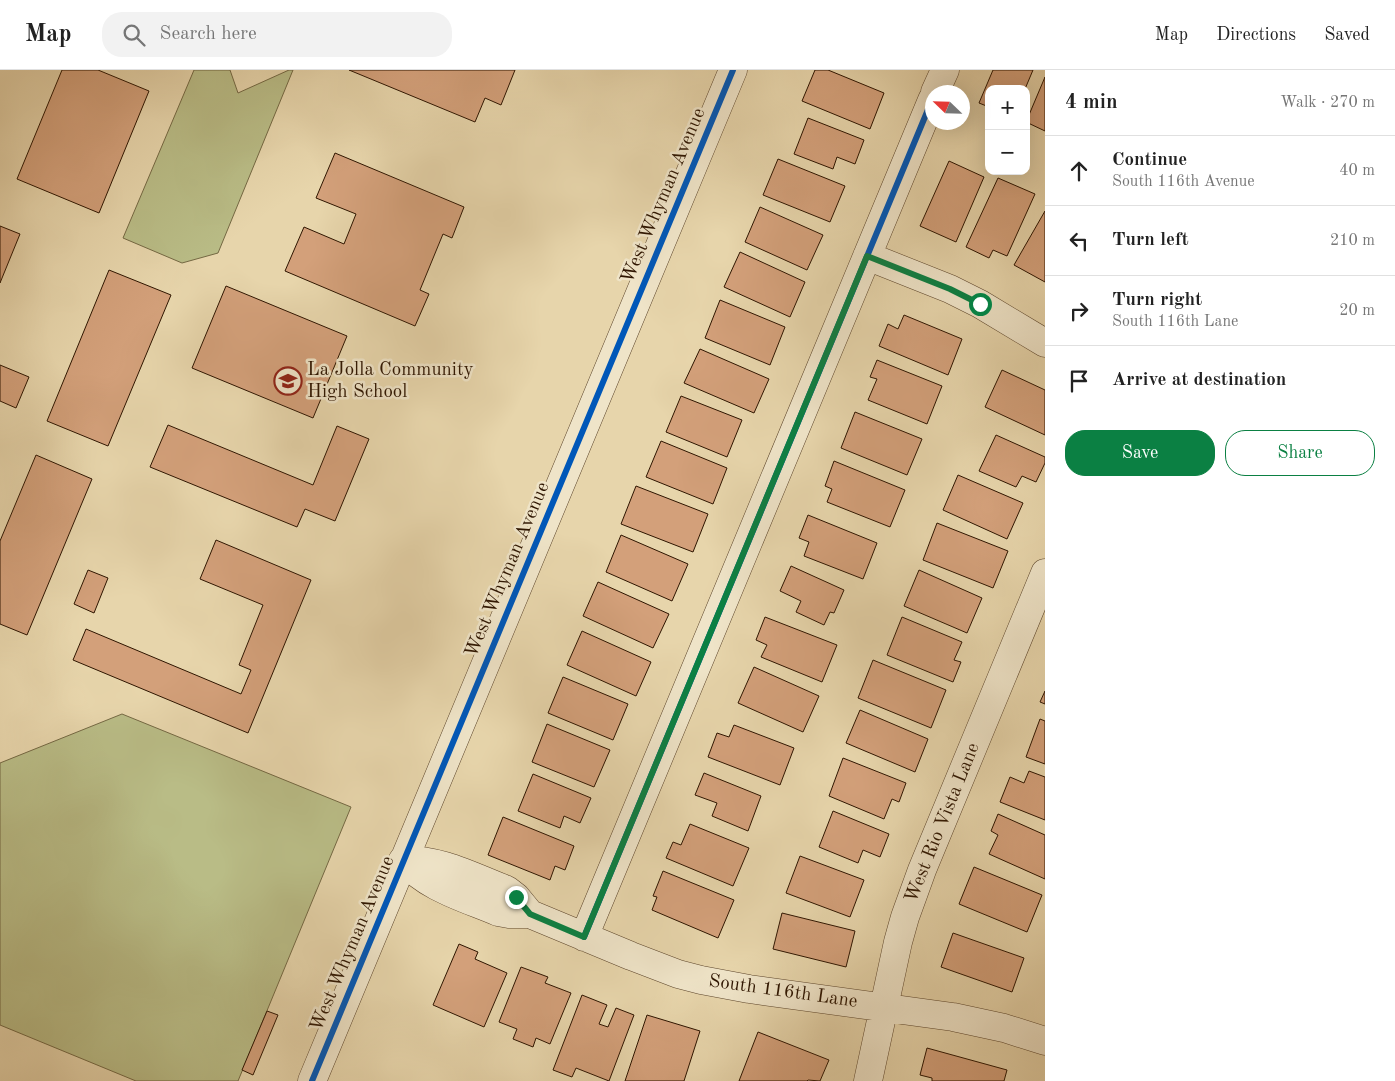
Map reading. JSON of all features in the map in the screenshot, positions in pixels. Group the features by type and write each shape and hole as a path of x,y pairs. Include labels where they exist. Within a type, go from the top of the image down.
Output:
{"street":[{"name":"West Whyman Avenue","path":"312,1081 733,70"},
{"path":"939,85 945,70"},
{"path":"584,937 925,117"},
{"path":"867,256 950,289 980,304 1045,343"},
{"name":"West Rio Vista Lane","path":"868,1081 898,942 913,893 1045,573"},
{"name":"South 116th Lane","path":"403,860 420,877 432,884 498,912 530,914 656,966 701,980 749,989 932,1013 980,1022 1045,1041"}],"green space":[{"path":"194,70 230,70 238,93 289,70 293,70 218,253 182,263 123,238"},
{"path":"122,714 351,807 238,1081 136,1081 0,1025 0,763"}],"building":[{"path":"62,70 98,70 149,91 99,213 17,179"},
{"path":"349,70 515,70 501,105 485,98 475,122"},
{"path":"815,70 828,70 884,93 870,129 802,101"},
{"path":"993,70 1033,70 1027,85 987,85"},
{"path":"1045,77 1045,131 1030,124 1030,113"},
{"path":"985,89 985,105 979,103"},
{"path":"808,118 864,140 855,164 837,157 833,169 794,154"},
{"path":"335,153 464,207 452,238 443,234 420,290 429,294 415,326 285,271 304,227 344,244 356,214 316,198"},
{"path":"778,159 845,186 830,222 763,195"},
{"path":"949,161 984,177 956,242 920,226"},
{"path":"998,178 1035,194 1007,256 993,250 989,258 966,247"},
{"path":"760,207 823,235 807,270 745,242"},
{"path":"1045,211 1045,282 1014,265"},
{"path":"0,226 20,234 0,283"},
{"path":"740,252 805,282 790,317 724,287"},
{"path":"109,270 171,295 108,446 47,421"},
{"path":"226,286 347,336 313,418 192,368"},
{"path":"720,300 785,327 770,365 705,338"},
{"path":"904,315 962,339 948,375 879,346 888,324 898,329"},
{"path":"700,349 769,379 754,413 684,383"},
{"path":"877,360 942,386 927,424 868,400 877,379 870,377"},
{"path":"0,365 29,377 16,408 0,401"},
{"path":"1002,370 1045,390 1045,435 985,407"},
{"path":"681,396 742,420 727,457 666,432"},
{"path":"855,412 922,439 907,475 841,448"},
{"path":"168,425 313,485 337,426 369,439 335,521 305,509 297,527 150,467"},
{"path":"996,435 1045,457 1045,463 1036,482 1022,476 1016,487 979,471"},
{"path":"661,441 727,468 713,504 646,477"},
{"path":"36,455 92,479 27,635 0,624 0,541"},
{"path":"834,461 905,490 890,527 827,502 832,489 825,486"},
{"path":"958,475 1023,503 1007,539 943,510"},
{"path":"636,486 708,514 693,552 621,524"},
{"path":"808,515 877,543 863,579 804,556 809,542 799,538"},
{"path":"937,523 1008,551 993,588 923,560"},
{"path":"621,535 688,564 672,601 606,572"},
{"path":"216,540 311,580 248,733 73,660 86,629 241,694 251,670 239,665 263,605 200,579"},
{"path":"791,566 844,590 834,613 830,612 824,625 796,612 801,601 780,591"},
{"path":"88,570 108,578 94,613 74,604"},
{"path":"919,570 982,598 967,633 904,606"},
{"path":"598,582 669,614 653,648 583,616"},
{"path":"765,617 837,645 822,682 761,657 767,645 756,640"},
{"path":"902,617 962,642 954,660 961,662 953,682 887,655"},
{"path":"582,631 651,662 636,696 567,665"},
{"path":"873,660 946,690 931,728 858,698"},
{"path":"754,667 819,696 803,732 738,703"},
{"path":"563,677 628,704 613,740 548,713"},
{"path":"1045,691 1045,704 1040,702"},
{"path":"860,710 928,739 915,772 846,743"},
{"path":"1040,719 1045,721 1045,764 1026,757"},
{"path":"547,724 610,750 594,787 532,762"},
{"path":"734,725 794,748 780,785 708,757 717,733 729,737"},
{"path":"843,758 906,783 899,802 892,799 884,819 829,796"},
{"path":"1029,771 1045,777 1045,820 1000,802 1010,777 1024,783"},
{"path":"704,773 761,796 748,831 712,816 717,803 695,795"},
{"path":"533,774 591,798 580,823 564,816 560,828 518,811"},
{"path":"833,811 889,834 880,857 863,850 858,863 819,847"},
{"path":"998,814 1045,835 1045,879 989,854 998,835 991,831"},
{"path":"503,817 574,846 565,870 555,866 550,880 488,855"},
{"path":"690,824 749,848 733,886 666,858 673,842 681,845"},
{"path":"800,856 864,880 850,917 786,893"},
{"path":"974,867 1042,895 1027,932 959,904"},
{"path":"663,871 734,900 718,938 652,910 657,897 653,896"},
{"path":"782,913 855,931 846,967 773,949"},
{"path":"953,933 1024,958 1012,992 941,967"},
{"path":"459,944 478,952 475,959 507,973 484,1027 433,1005"},
{"path":"521,967 548,977 545,983 571,993 550,1044 536,1038 533,1047 513,1039 517,1029 499,1022"},
{"path":"582,995 607,1005 599,1024 608,1027 616,1008 634,1015 609,1081 576,1068 572,1077 553,1070"},
{"path":"267,1011 278,1015 253,1075 242,1070"},
{"path":"647,1015 700,1031 684,1081 625,1081"},
{"path":"758,1032 829,1060 820,1081 739,1081"},
{"path":"927,1048 1007,1070 1004,1081 932,1081 932,1078 920,1075"}],"cycle path":[{"path":"312,1081 733,70"},
{"path":"584,937 925,117"}],"place":[{"name":"La Jolla Community High School","path":"288,381"}],"route":[{"path":"516,897 530,914 584,937 867,256 950,289 980,304"}]}
